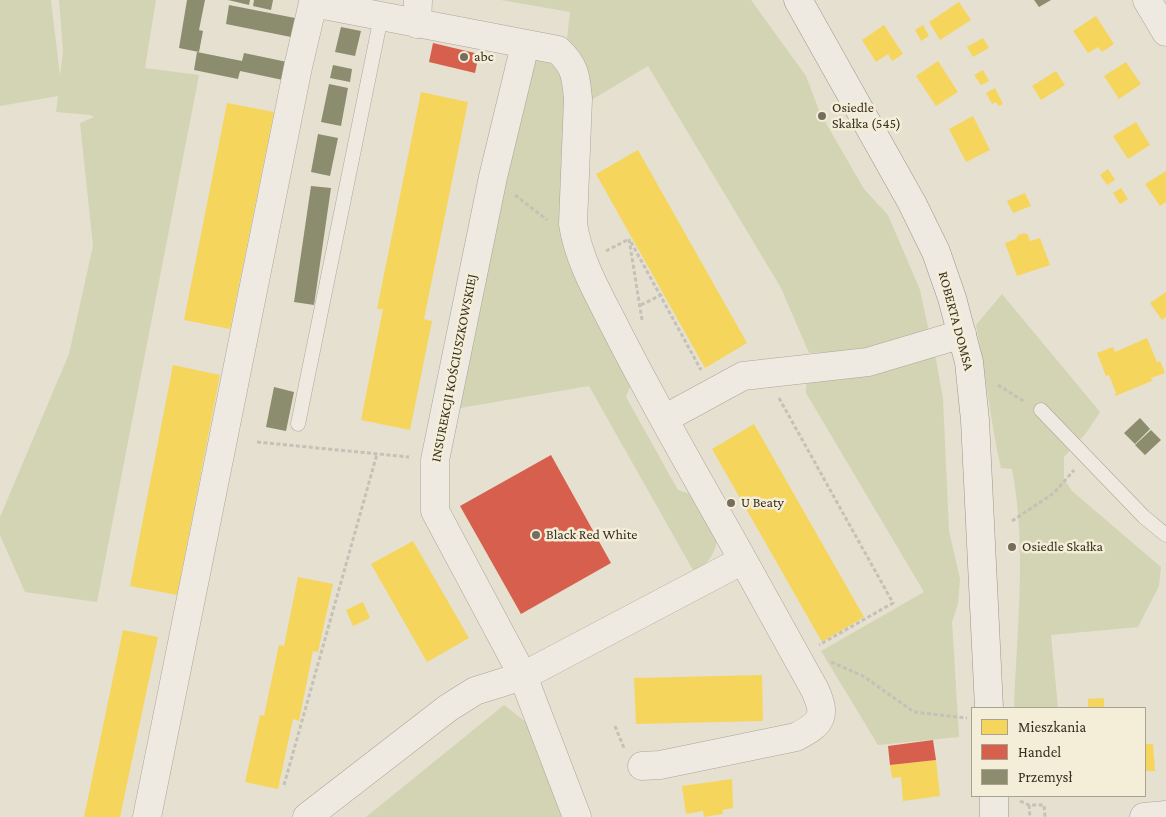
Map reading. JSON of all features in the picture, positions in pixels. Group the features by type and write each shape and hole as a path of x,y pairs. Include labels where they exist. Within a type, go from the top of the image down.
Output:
{"street":[{"name":"ROBERTA DOMSA","path":"798,0 916,211 936,252 962,334 969,362 975,420 990,707"},
{"path":"1147,0 1166,32"},
{"path":"147,817 146,812 284,134 313,3 381,17 418,12 525,45 558,50 570,62 576,79 578,98 573,224 579,253 664,420 822,705 822,717 813,728 796,737 660,765 636,759"},
{"name":"INSUREKCJI KOŚCIUSZKOWSKIEJ","path":"525,45 493,177 435,460 435,510 523,676 577,817"},
{"path":"664,420 743,376 868,362 962,334"},
{"path":"307,817 448,708 475,691 523,676 743,560"},
{"path":"994,797 994,817"},
{"path":"1144,817 1166,815"}],"lane":[{"path":"298,424 381,17"},
{"path":"1041,410 1144,517 1166,535"}],"path":[{"path":"493,177 579,253 629,239"},
{"path":"629,239 705,376"},
{"path":"629,239 643,322"},
{"path":"641,305 661,295"},
{"path":"776,394 893,602 816,647"},
{"path":"257,442 435,460"},
{"path":"284,785 378,454"},
{"path":"1012,521 1054,493 1070,476 1084,455"},
{"path":"825,659 863,676 914,712 971,718"},
{"path":"615,726 623,748 636,759"},
{"path":"1030,817 1029,805 1044,805 1045,817"}],"green space":[{"path":"0,0 51,0 60,76 63,51 59,0 156,0 145,68 199,75 97,602 25,592 0,535 0,517 69,354 93,246 80,123 94,117 56,112 58,96 0,106"},
{"path":"501,0 751,0 806,76 820,113 864,189 888,215 920,290 929,332 857,351 809,353 781,288 648,66 588,102 564,211 632,381 626,397 678,490 700,497 718,536 711,557 700,569 694,572 589,386 454,409 534,54 564,67 570,12"},
{"path":"1002,294 1100,412 1086,433 1064,457 1064,479 1072,491 1161,567 1159,586 1138,627 1051,635 1058,707 1014,707 1020,588 1017,498 1012,469 1001,468 976,325"},
{"path":"935,354 943,399 949,531 960,579 958,604 952,622 959,737 878,745 821,651 924,592 806,393 807,375"},
{"path":"504,705 527,723 565,817 366,817"}],"building: Mieszkania":[{"path":"959,2 971,20 940,40 929,22"},
{"path":"1096,16 1114,44 1102,52 1098,47 1088,53 1073,31"},
{"path":"884,25 903,54 892,61 888,54 876,62 862,40"},
{"path":"923,25 929,36 921,41 915,30"},
{"path":"983,38 989,48 973,57 967,47"},
{"path":"938,61 958,92 936,106 916,76"},
{"path":"1126,62 1141,84 1119,99 1104,76"},
{"path":"983,70 989,81 981,85 974,75"},
{"path":"1056,71 1065,85 1041,100 1032,86"},
{"path":"995,88 1003,104 999,106 996,102 992,104 986,93"},
{"path":"421,92 468,102 424,319 432,321 410,430 361,420 383,309 377,309"},
{"path":"227,103 274,112 230,329 184,320"},
{"path":"973,116 990,150 966,162 949,129"},
{"path":"1136,122 1150,145 1128,159 1113,136"},
{"path":"638,150 747,343 705,368 596,174"},
{"path":"1108,169 1115,180 1107,185 1100,175"},
{"path":"1166,171 1166,202 1160,206 1145,184"},
{"path":"1121,188 1128,199 1120,204 1113,193"},
{"path":"1025,193 1031,206 1013,213 1007,201"},
{"path":"1024,233 1028,235 1030,241 1040,238 1050,265 1017,276 1005,243 1016,239 1018,235"},
{"path":"1166,292 1166,317 1162,320 1150,303"},
{"path":"1147,338 1157,362 1160,361 1165,373 1151,378 1152,381 1115,396 1116,393 1109,375 1106,376 1097,353 1113,347 1115,352"},
{"path":"173,365 220,375 177,595 130,586"},
{"path":"754,424 864,617 822,642 712,449"},
{"path":"413,541 469,638 427,662 371,564"},
{"path":"298,577 333,584 318,652 313,651 299,721 293,719 278,789 245,782 260,715 264,716 279,645 284,646"},
{"path":"363,602 370,618 353,626 346,610"},
{"path":"123,630 158,637 120,817 84,817"},
{"path":"762,675 763,721 636,724 634,678"},
{"path":"1104,698 1104,707 1088,707 1088,699"},
{"path":"1146,744 1153,744 1155,771 1146,771"},
{"path":"936,760 940,796 903,801 901,777 892,778 890,765"},
{"path":"732,779 733,808 722,810 723,814 704,817 703,811 686,814 682,786"}],"building: Handel":[{"path":"433,43 479,54 475,73 429,62"},
{"name":"Black Red White","path":"551,455 611,563 521,614 460,506"},
{"path":"933,740 936,760 890,765 888,746"}],"building: Przemysł":[{"path":"187,0 205,0 199,30 203,31 199,52 179,48"},
{"path":"228,0 250,0 249,5"},
{"path":"254,0 273,0 271,10 253,6"},
{"path":"1034,0 1051,0 1039,7"},
{"path":"229,5 295,18 291,37 226,24"},
{"path":"341,27 361,31 355,56 335,52"},
{"path":"197,52 242,61 244,53 287,62 283,80 240,71 238,79 194,70"},
{"path":"333,65 352,69 350,82 330,78"},
{"path":"329,84 348,88 341,126 321,122"},
{"path":"318,134 338,138 330,176 311,172"},
{"path":"311,186 331,188 314,305 294,302"},
{"path":"274,387 294,392 286,431 266,427"},
{"path":"1140,418 1150,429 1135,444 1124,433"},
{"path":"1151,430 1161,440 1145,455 1135,445"}],"place":[{"name":"abc","path":"464,57"},
{"name":"Osiedle Skałka (545)","path":"822,116"},
{"name":"U Beaty","path":"731,503"},
{"name":"Black Red White","path":"536,535"},
{"name":"Osiedle Skałka","path":"1012,547"}]}
